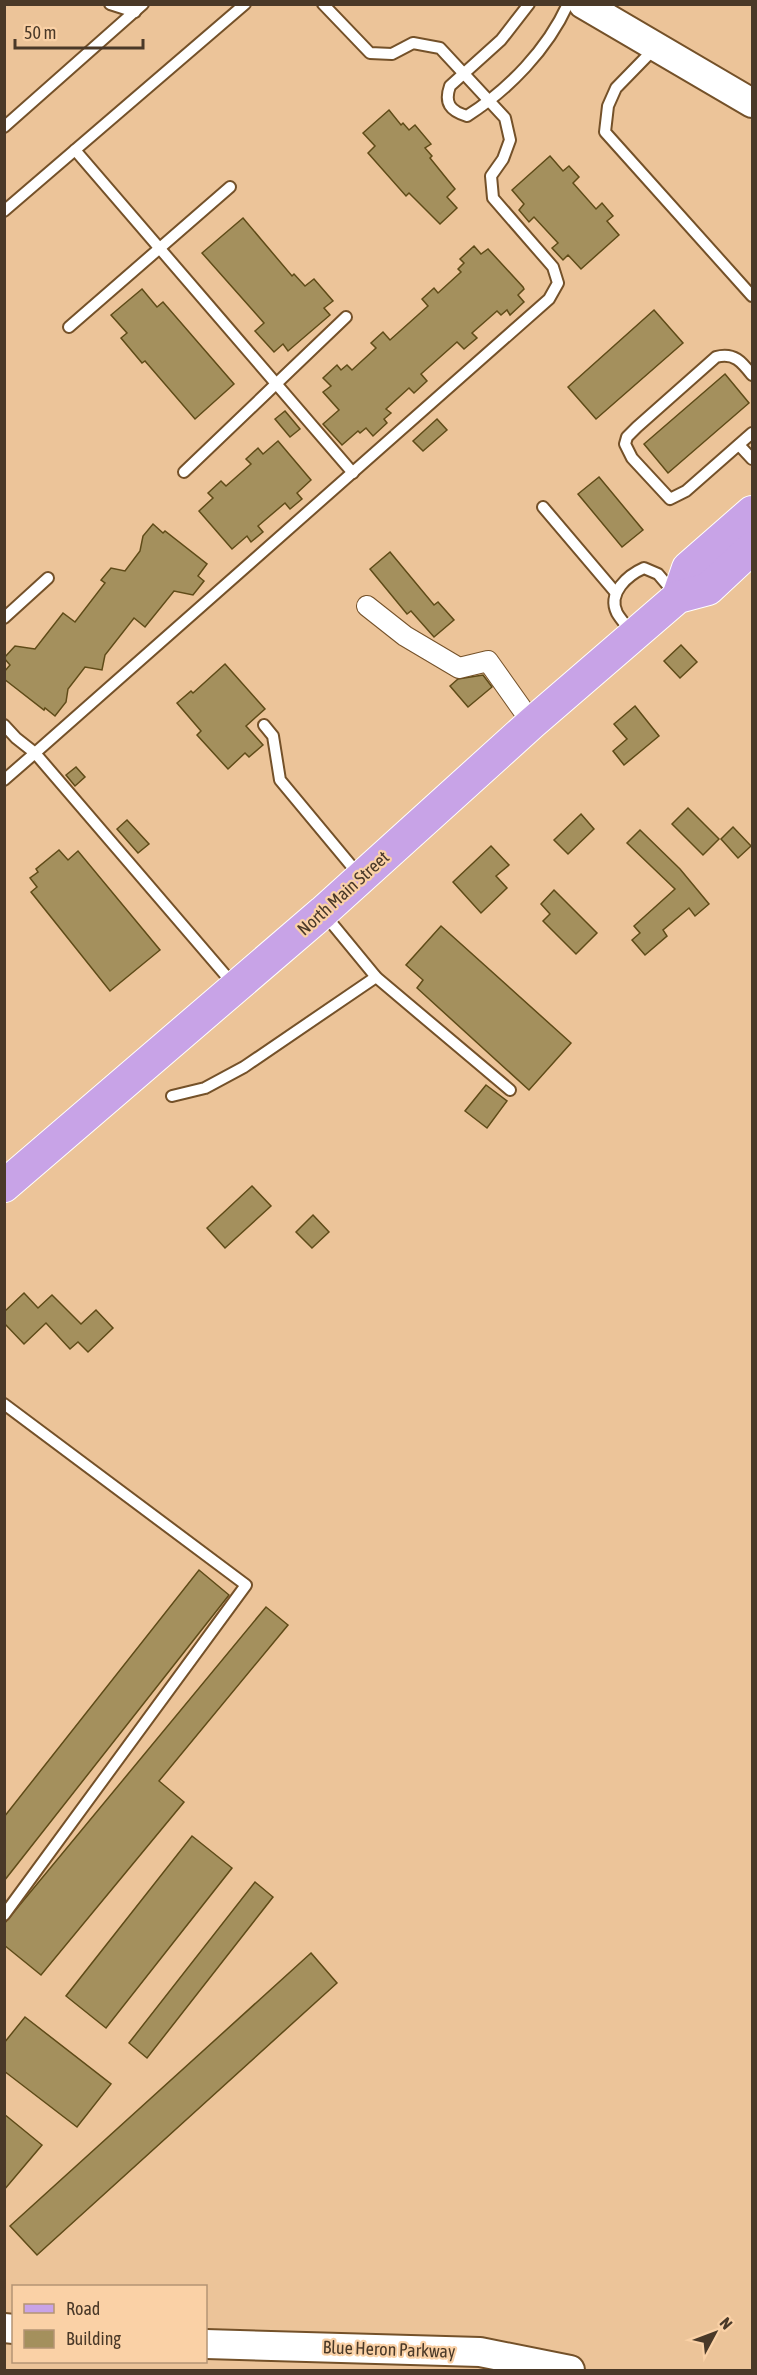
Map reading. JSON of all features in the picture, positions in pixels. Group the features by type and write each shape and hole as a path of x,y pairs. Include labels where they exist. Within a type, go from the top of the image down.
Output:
{"main road":[{"path":"584,4 753,103"},
{"path":"678,597 688,568 753,513"},
{"name":"North Main Street","path":"4,1186 323,912 532,723 678,597 708,589 753,548"},
{"name":"Blue Heron Parkway","path":"207,2344 480,2352 570,2370"}],"street":[{"path":"367,606 405,636 459,668 488,662 532,723"}],"lane":[{"path":"110,4 139,8"},
{"path":"4,211 245,4"},
{"path":"4,780 549,299 558,283 553,267 493,198 491,176 503,159 510,140 505,118 440,48 413,43 392,54 370,53 323,4"},
{"path":"529,4 501,40 450,86 446,96 448,105 455,113 467,116 522,72 561,21 568,4"},
{"path":"4,127 139,8"},
{"path":"656,47 616,88 608,106 605,132 753,296"},
{"path":"75,150 353,473"},
{"path":"69,327 230,186"},
{"path":"184,471 346,317"},
{"path":"753,375 739,359 726,354 716,357 637,427 627,437 625,444 632,458 670,499 686,491 753,433"},
{"path":"740,445 753,459"},
{"path":"543,507 616,592"},
{"path":"634,635 616,611 616,592 630,574 644,568 658,574 678,597"},
{"path":"4,618 48,578"},
{"path":"4,725 35,753 236,987"},
{"path":"264,725 273,736 280,780 361,877"},
{"path":"323,912 376,977 510,1090"},
{"path":"172,1096 205,1088 244,1067 376,977"},
{"path":"4,1404 246,1585 4,1915"}],"building":[{"path":"389,110 401,125 403,123 409,130 415,125 431,144 425,148 432,156 430,158 455,189 447,197 457,208 440,224 409,193 406,196 368,153 375,146 363,133"},
{"path":"550,156 563,171 569,166 579,177 573,183 596,209 602,203 613,216 607,221 619,235 581,269 568,255 563,260 552,248 558,243 534,217 529,222 519,210 524,204 512,190"},
{"path":"243,218 292,276 294,274 305,286 314,279 333,301 324,308 330,315 288,351 283,344 274,352 255,331 264,323 202,253"},
{"path":"474,246 481,254 488,249 523,287 524,289 518,295 524,302 510,315 507,310 501,315 497,311 472,333 477,338 464,349 457,342 421,374 427,381 414,393 409,388 386,409 391,413 384,419 387,423 373,436 366,428 360,433 358,431 342,445 323,424 339,410 323,392 331,386 323,378 337,365 341,370 347,365 352,370 376,348 371,343 383,332 390,340 428,306 422,299 434,288 438,293 461,272 458,269 464,263 460,259"},
{"path":"142,289 157,307 163,302 234,384 195,419 145,361 142,363 121,338 127,333 111,315"},
{"path":"654,310 683,343 596,419 568,387"},
{"path":"725,374 749,403 668,473 644,444"},
{"path":"285,411 300,429 290,437 275,419"},
{"path":"437,419 447,430 423,451 413,441"},
{"path":"278,441 311,480 297,493 302,499 290,509 285,503 258,526 263,532 251,542 247,536 232,549 199,511 213,498 208,493 221,481 226,486 251,464 246,459 258,448 263,454"},
{"path":"599,477 643,530 622,547 578,494"},
{"path":"153,524 207,564 198,576 204,581 193,595 174,591 145,627 134,618 105,655 102,670 85,667 68,689 66,702 55,716 45,708 44,710 4,679 4,672 10,665 4,658 15,646 35,649 63,613 75,622 105,583 101,580 111,568 125,571 140,551 143,536"},
{"path":"390,552 434,605 438,602 454,620 434,637 411,611 407,614 370,569"},
{"path":"681,645 697,662 680,678 664,661"},
{"path":"225,664 265,709 246,726 263,745 249,757 245,753 228,769 197,735 201,731 177,703 191,691 193,693"},
{"path":"483,675 492,687 468,707 450,686 458,679"},
{"path":"635,706 659,736 624,765 613,751 627,739 614,724"},
{"path":"76,767 85,777 75,786 66,775"},
{"path":"688,808 719,839 703,855 672,824"},
{"path":"581,814 594,829 568,854 554,840"},
{"path":"127,820 149,844 138,853 117,829"},
{"path":"733,827 751,846 738,858 721,839"},
{"path":"640,830 680,869 709,904 695,916 689,908 663,930 667,936 645,955 632,940 640,933 634,926 675,889 627,843"},
{"path":"491,846 509,865 496,876 507,888 481,913 453,882"},
{"path":"59,850 68,860 78,851 160,950 110,991 31,892 37,887 30,878 38,872 36,869"},
{"path":"554,890 597,933 576,954 543,921 550,914 541,904"},
{"path":"441,926 571,1043 529,1090 417,988 423,980 406,965"},
{"path":"486,1085 507,1101 487,1128 465,1111"},
{"path":"252,1186 271,1206 225,1248 207,1228"},
{"path":"313,1215 329,1232 312,1248 296,1232"},
{"path":"24,1293 38,1308 52,1295 81,1324 96,1310 113,1328 88,1352 78,1342 70,1349 46,1323 24,1344 4,1323 4,1312"},
{"path":"199,1570 229,1595 4,1881 4,1817"},
{"path":"266,1607 288,1625 159,1781 184,1802 41,1975 4,1945 4,1924"},
{"path":"192,1836 232,1868 106,2028 66,1996"},
{"path":"255,1882 273,1897 147,2058 129,2043"},
{"path":"311,1953 337,1983 37,2255 10,2226"},
{"path":"25,2017 111,2084 77,2127 4,2071 4,2043"},
{"path":"4,2114 42,2145 4,2190"}]}
